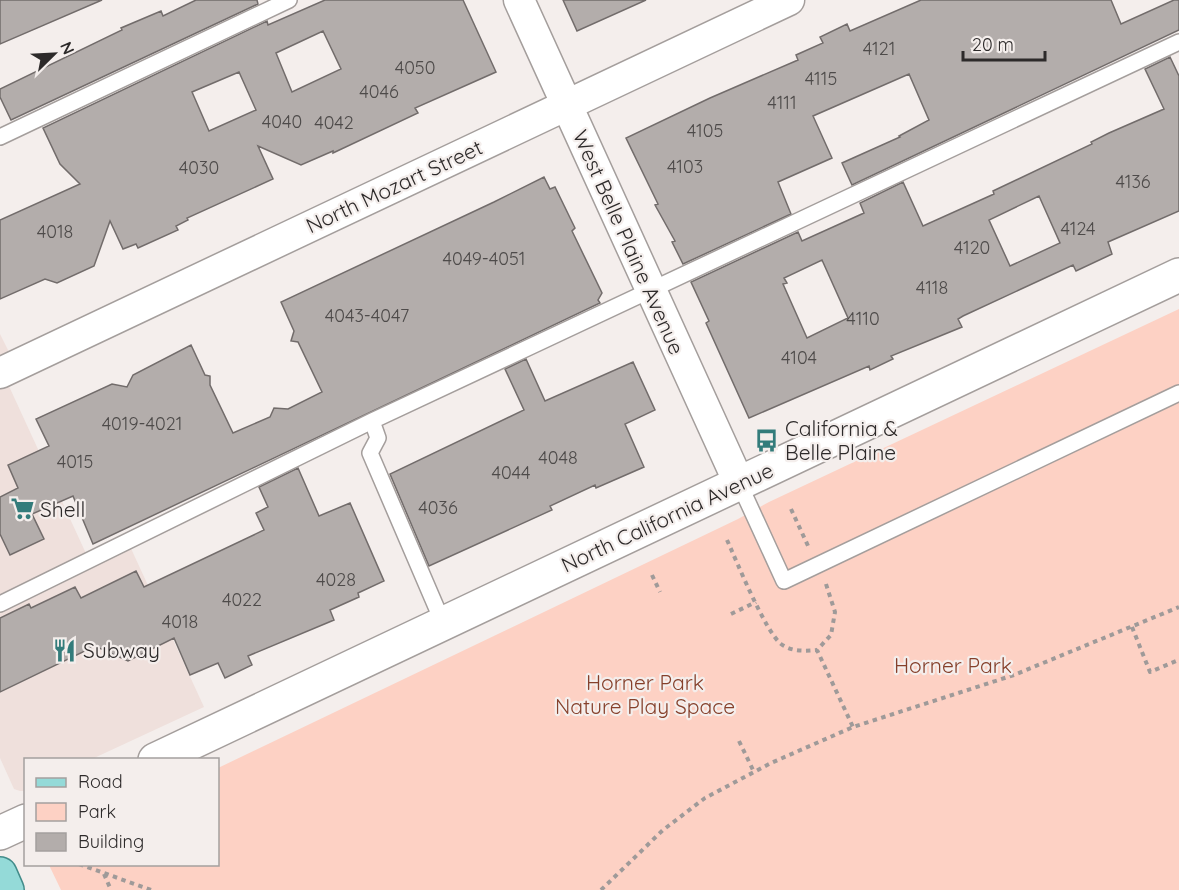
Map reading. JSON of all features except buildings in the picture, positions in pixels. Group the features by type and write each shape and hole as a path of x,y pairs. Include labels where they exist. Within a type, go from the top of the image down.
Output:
{"main road":[{"path":"0,874 7,890"}],"street":[{"name":"West Belle Plaine Avenue","path":"519,0 739,483"},
{"name":"North Mozart Street","path":"0,373 789,0"},
{"name":"North California Avenue","path":"157,758 1179,275"},
{"path":"0,833 24,821"}],"lane":[{"path":"0,136 289,0"},
{"path":"0,604 372,421 1179,42"},
{"path":"739,483 783,581 1179,393"},
{"path":"372,421 378,438 370,453 443,623"}],"path":[{"path":"791,509 813,557"},
{"path":"727,540 768,628 781,644 800,652 817,650 831,635 835,612 824,580"},
{"path":"652,575 660,592"},
{"path":"731,614 756,602"},
{"path":"601,890 663,830 705,798 754,772 853,727 1014,675 1179,606"},
{"path":"1132,627 1150,672 1176,661"},
{"path":"817,650 853,727"},
{"path":"739,741 754,772"},
{"path":"85,866 151,890"},
{"path":"104,873 111,890"}],"shaded area":[{"path":"0,334 15,364 2,371 89,560 128,542 204,707 94,758 24,758 24,791 14,789 0,758"}],"green space":[{"name":"Horner Park","path":"1179,309 1179,890 61,890 49,866 219,866 219,768 738,519 769,502"}],"place":[{"name":"California & Belle Plaine","path":"767,440"},
{"name":"Shell","path":"22,509"},
{"name":"Subway","path":"65,650"}],"park label":[{"name":"Horner Park Nature Play Space","path":"645,694"}]}
